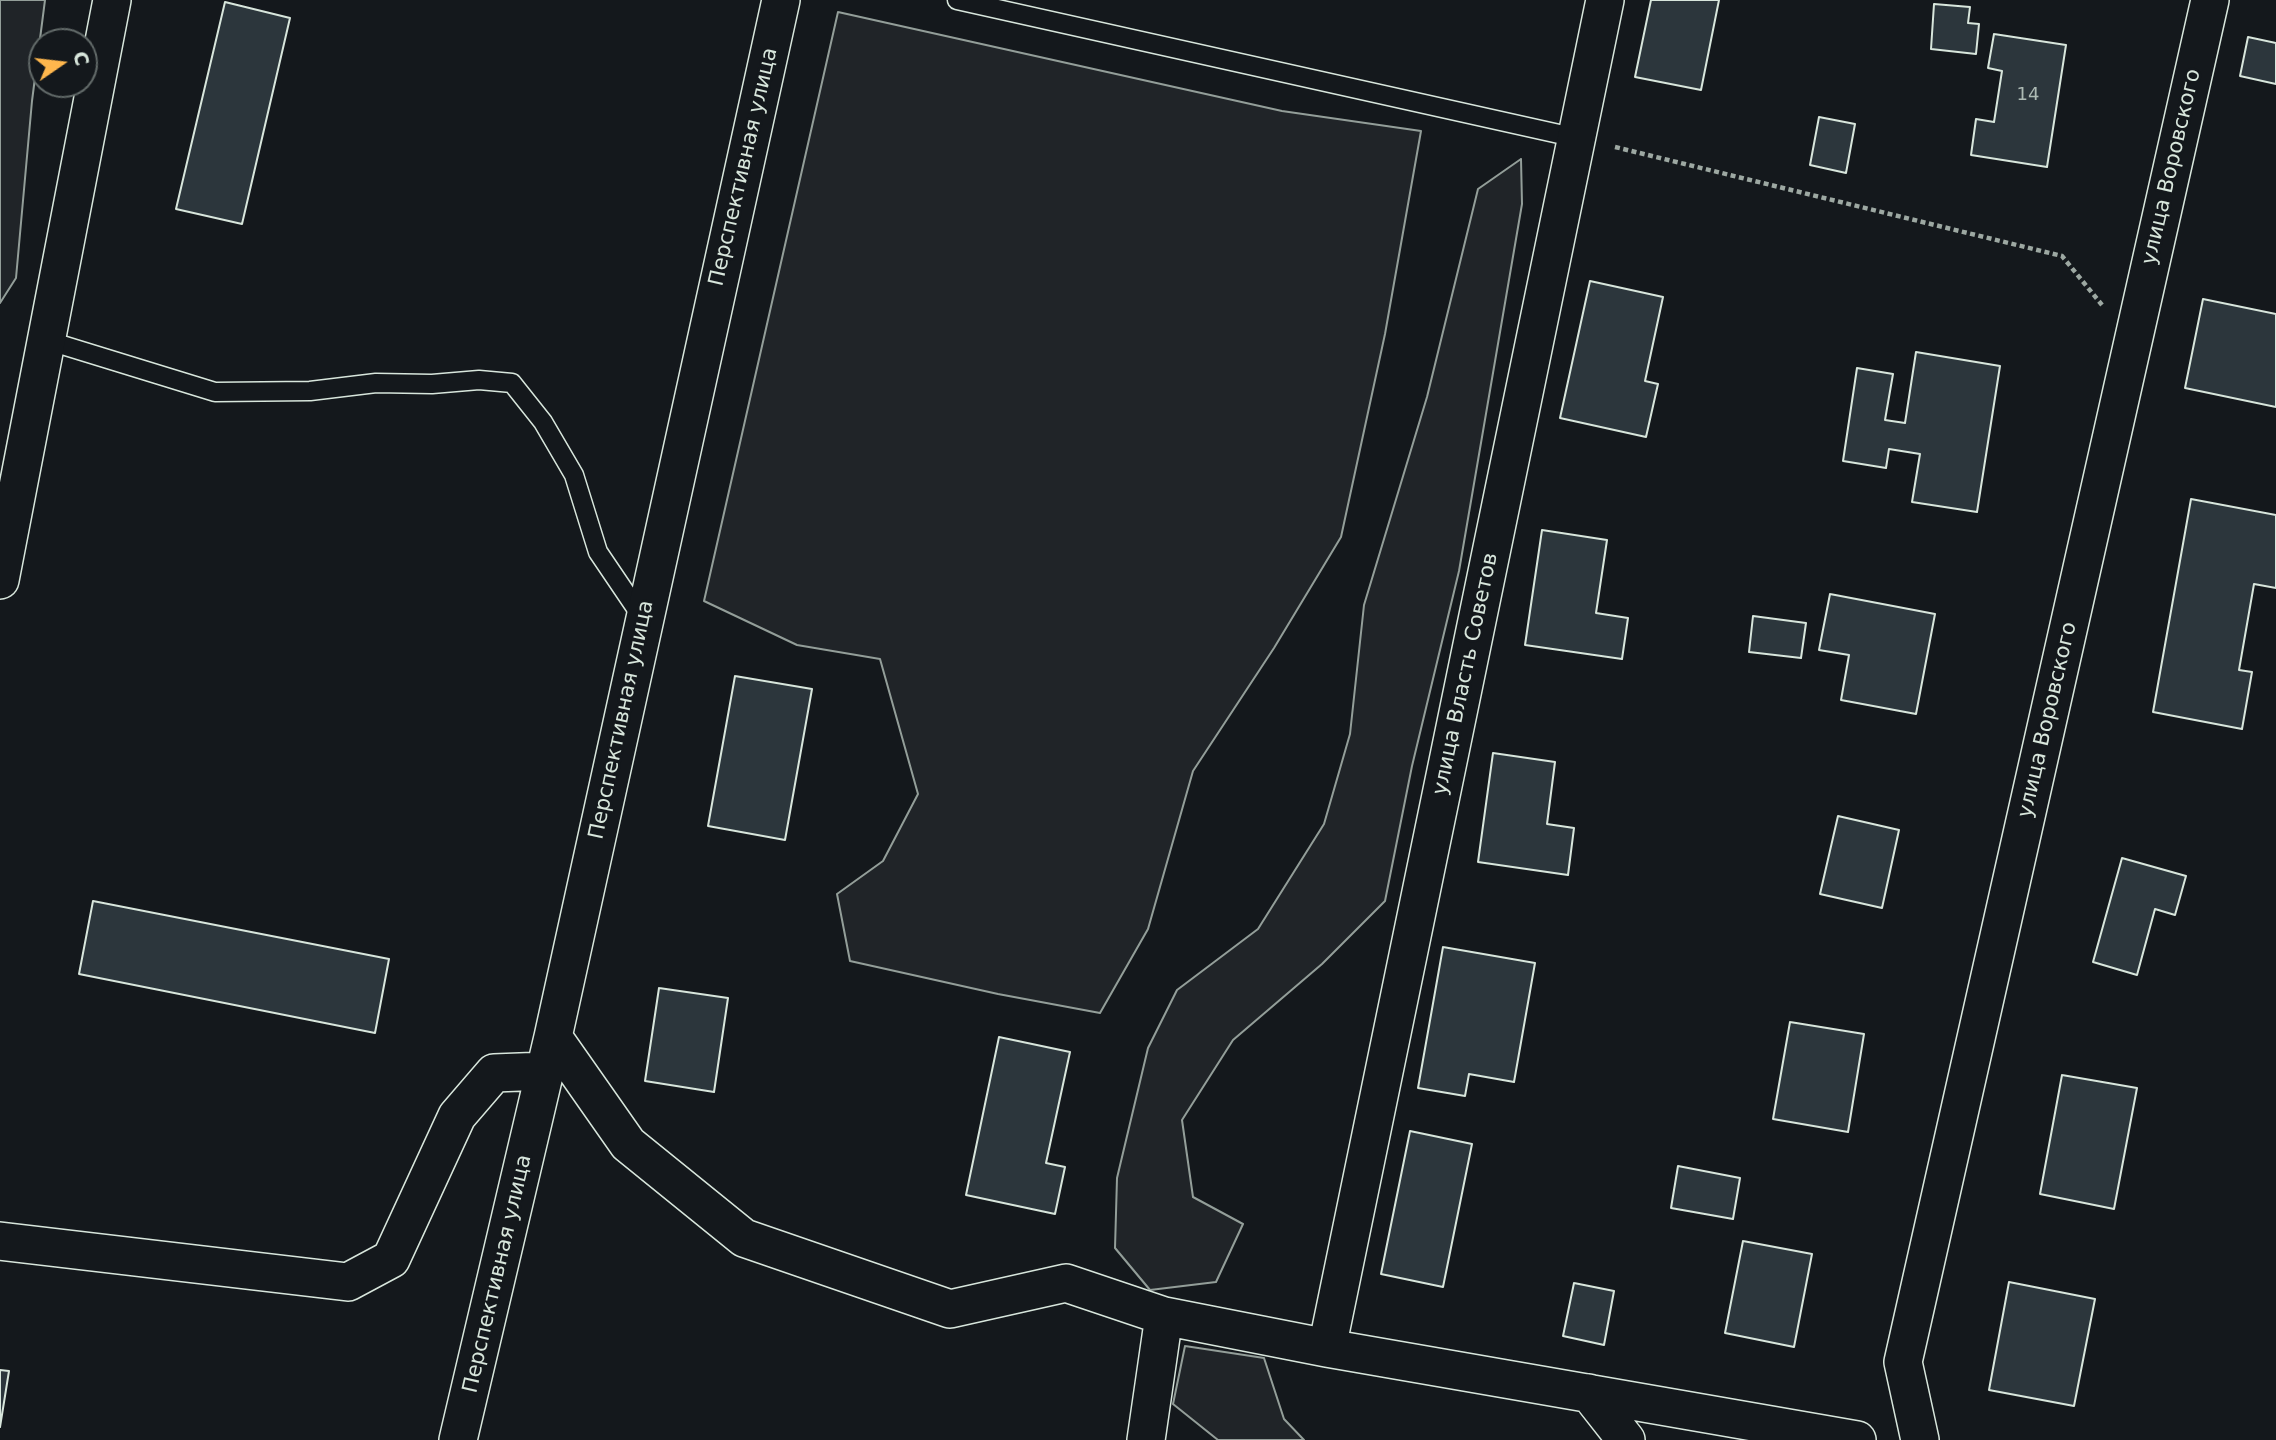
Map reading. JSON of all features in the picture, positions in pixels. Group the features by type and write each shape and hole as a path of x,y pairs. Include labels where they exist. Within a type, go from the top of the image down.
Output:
{"street":[{"path":"0,580 112,0"},
{"name":"Перспективная улица","path":"458,1440 549,1054 781,0"},
{"name":"улица Власть Советов","path":"1327,1348 1605,0"},
{"name":"улица Воровского","path":"1920,1440 1903,1362 2210,0"},
{"path":"0,1241 348,1282 391,1259 457,1116 494,1073 549,1054 628,1144 744,1238 950,1309 1066,1283 1164,1316 1327,1348 1857,1440"},
{"path":"1146,1440 1164,1316"},
{"path":"1589,1393 1626,1440"}],"lane":[{"path":"957,0 1577,138"},
{"path":"46,340 215,392 310,391 376,383 432,384 479,380 512,383 543,422 574,475 598,552 643,620"}],"path":[{"path":"1577,138 2062,256 2133,342"}],"shaded area":[{"path":"0,0 45,0 41,28 28,28 28,98 32,98 16,278 0,303"},
{"path":"838,12 1282,111 1421,131 1385,334 1341,537 1274,648 1193,771 1148,929 1100,1013 998,994 850,961 837,894 883,861 918,794 880,659 797,645 704,601"},
{"path":"1521,159 1522,204 1459,571 1412,766 1385,901 1322,964 1233,1040 1182,1120 1193,1197 1243,1224 1216,1282 1150,1290 1115,1248 1117,1178 1148,1048 1177,990 1258,929 1324,824 1350,734 1364,605 1427,397 1478,189"},
{"path":"1185,1346 1264,1358 1284,1419 1304,1440 1218,1440 1173,1404"}],"building":[{"path":"1651,0 1719,0 1701,90 1635,77"},
{"path":"225,2 290,18 242,224 176,209"},
{"path":"1934,4 1970,7 1968,23 1979,24 1976,54 1931,49"},
{"path":"1994,34 2066,45 2047,167 1971,155 1976,119 1994,122 2002,71 1988,68"},
{"path":"2248,37 2276,43 2276,84 2240,76"},
{"path":"1819,117 1855,124 1846,173 1810,165"},
{"path":"1590,281 1663,297 1645,381 1658,384 1646,437 1560,418"},
{"path":"2203,299 2276,314 2276,407 2185,388"},
{"path":"1916,352 2000,366 1977,512 1912,502 1920,454 1889,449 1886,468 1843,461 1857,368 1893,374 1885,420 1905,423"},
{"path":"2191,499 2276,515 2276,588 2254,584 2239,670 2252,672 2242,729 2153,712"},
{"path":"1542,530 1607,540 1596,613 1628,618 1622,659 1525,645"},
{"path":"1830,594 1935,614 1916,714 1841,700 1849,655 1819,650"},
{"path":"1753,616 1806,623 1801,658 1749,652"},
{"path":"735,676 812,689 785,840 708,826"},
{"path":"1493,753 1555,762 1547,824 1574,828 1568,875 1478,862"},
{"path":"1838,816 1899,830 1882,908 1820,894"},
{"path":"2122,858 2186,876 2175,915 2155,909 2137,975 2093,962"},
{"path":"93,901 389,959 375,1033 79,974"},
{"path":"1443,947 1535,963 1514,1082 1469,1074 1465,1096 1418,1088"},
{"path":"659,988 728,998 714,1092 645,1081"},
{"path":"1790,1022 1864,1034 1848,1132 1773,1119"},
{"path":"999,1037 1070,1052 1046,1163 1065,1167 1055,1214 966,1195"},
{"path":"2062,1075 2137,1088 2114,1209 2040,1194"},
{"path":"1410,1131 1472,1144 1443,1287 1381,1274"},
{"path":"1678,1166 1740,1178 1733,1219 1671,1208"},
{"path":"1743,1241 1812,1254 1794,1347 1725,1333"},
{"path":"2009,1282 2095,1299 2074,1406 1989,1390"},
{"path":"1574,1283 1614,1291 1604,1345 1563,1336"},
{"path":"0,1370 9,1371 0,1427"}]}
